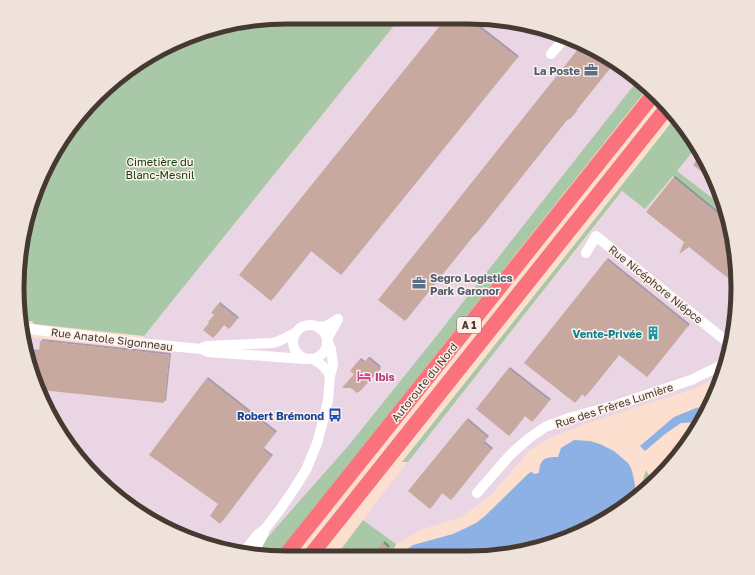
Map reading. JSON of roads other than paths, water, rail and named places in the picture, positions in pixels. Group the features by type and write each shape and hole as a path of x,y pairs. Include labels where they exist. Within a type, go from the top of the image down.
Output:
{"highway":[{"name":"Autoroute du Nord","path":"289,551 651,98"},
{"name":"Autoroute du Nord","path":"314,551 664,112"}],"street":[{"path":"551,54 562,42"},
{"name":"Rue Nicéphore Niépce","path":"586,253 596,236 726,341"},
{"path":"308,359 318,358 322,355 327,345 327,340 338,319 326,326 303,326 295,333 292,343 293,348 299,356 308,359 318,362 328,370 330,376"},
{"path":"247,548 258,534 265,529 294,490 306,470 317,443 328,400 330,376 333,365 331,349 325,335 318,327"},
{"name":"Rue Anatole Sigonneau","path":"27,329 201,349 208,352 308,359"},
{"name":"Rue Anatole Sigonneau","path":"201,349 207,346 273,343 295,333"},
{"name":"Rue des Frères Lumière","path":"477,492 510,455 528,438 545,427 572,417 616,405 691,380 719,367"},
{"path":"256,549 265,529"}],"water":[{"path":"703,407 694,422 681,423 645,451 640,446 674,417"},
{"path":"574,440 590,441 614,451 628,463 631,468 635,491 599,516 553,537 501,549 468,551 404,551 413,545 453,534 476,523 529,473 539,473 540,465 546,458 558,457 561,448"}],"place":[{"name":"La Poste","path":"591,70"},
{"name":"Segro Logistics Park Garonor","path":"419,283"},
{"name":"Vente-Privée","path":"653,333"},
{"name":"Ibis","path":"364,376"},
{"name":"Robert Brémond","path":"335,415"}],"park label":[{"name":"Cimetière du Blanc-Mesnil","path":"160,167"}]}
